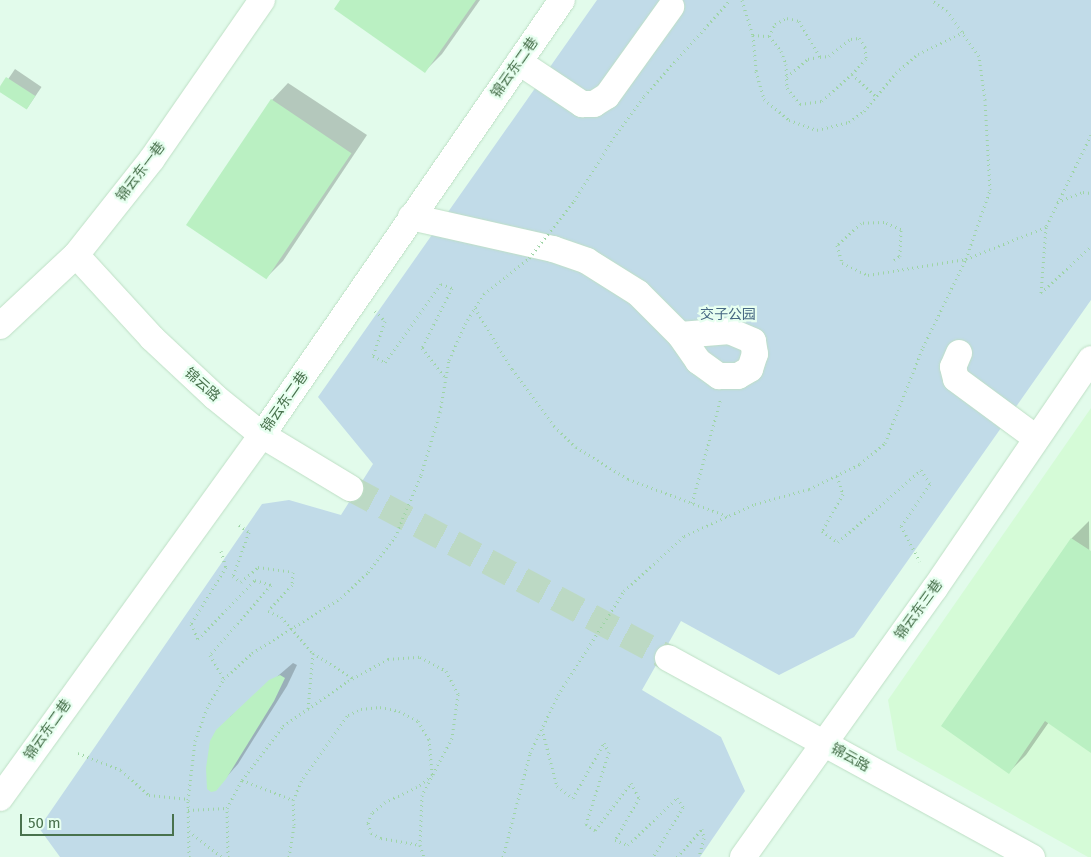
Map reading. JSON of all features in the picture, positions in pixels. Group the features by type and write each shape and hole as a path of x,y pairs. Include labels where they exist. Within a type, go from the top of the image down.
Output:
{"street":[{"name":"锦云东一巷","path":"0,326 76,255 152,159 262,0"},
{"name":"锦云东二巷","path":"0,798 262,435 562,0"},
{"path":"519,62 582,104 594,104 607,96 671,7"},
{"path":"411,217 553,249 587,261 638,293 680,335 698,361 719,376 738,376 750,369 755,354 753,341 730,331 680,335"},
{"name":"锦云路","path":"76,255 152,338 215,397 262,435 350,488"},
{"path":"959,353 953,367 956,379 1036,438"},
{"name":"锦云东三巷","path":"743,857 935,588 1091,359"},
{"name":"锦云路","path":"668,658 1032,857"}],"path":[{"path":"189,857 188,810 196,741 207,708 224,679 252,653 341,598 368,572 395,537 423,466 440,412 444,376 465,324 484,294 529,258 574,201 616,134 644,96 730,0"},
{"path":"742,0 753,35 756,71 764,99 789,120 817,130 849,122 877,97 896,73 918,54 964,32"},
{"path":"504,857 530,753 592,636 624,591 684,536 755,504 809,490 860,464 885,443 923,347 966,259 990,190 985,100 979,56 948,11 931,0"},
{"path":"769,36 775,24 788,18 799,21 820,57"},
{"path":"753,35 769,36 781,50 791,96 800,104 814,104 852,74 866,59 865,47 858,38 851,39 829,56 808,59 787,77"},
{"path":"852,74 877,97"},
{"path":"1091,135 1071,171 1046,227 1041,293 1091,246"},
{"path":"1057,202 1083,192 1091,193"},
{"path":"894,260 900,256 901,229 884,222 861,223 837,245 842,263 868,275 966,259 1046,227"},
{"path":"373,309 385,322 373,356 385,362 441,284 452,288 422,348 444,376"},
{"path":"475,308 512,369 554,426 576,447 628,478 728,516"},
{"path":"692,503 726,376"},
{"path":"837,476 843,494 822,531 838,542 922,470 930,484 902,526 920,561"},
{"path":"239,525 249,532 233,576 241,582 258,568 292,572 292,585 268,611 281,617 313,653 353,678"},
{"path":"221,551 226,567 191,624 198,639 255,580 271,585 210,655 224,679"},
{"path":"308,709 313,653"},
{"path":"228,857 227,808 242,780 283,726 353,678 388,659 420,657 446,671 458,694 452,738 422,795 420,845 424,857"},
{"path":"289,857 294,825 293,800 303,778 348,715 361,709 380,707 399,711 418,721 429,739 432,775"},
{"path":"542,728 557,786 572,798 604,743 609,752 586,824 595,830 630,783 639,798 615,840 628,845 677,798 683,807 653,857"},
{"path":"78,753 120,770 149,795 189,799"},
{"path":"420,845 381,838 371,833 368,823 372,813 385,802 417,787 432,775"},
{"path":"242,780 293,800"},
{"path":"188,810 227,808"},
{"path":"677,857 702,829 704,838 699,857"},
{"path":"188,831 222,857"}],"shaded area":[{"path":"1091,408 1091,857 1088,857 897,750 888,700"}],"green space":[{"name":"交子公园","path":"597,0 1091,0 1091,300 854,637 779,675 681,621 642,690 721,737 745,791 700,857 60,857 39,828 262,504 289,500 341,515 373,464 318,397"}],"building":[{"path":"340,0 476,0 425,73 334,9"},
{"path":"6,77 35,96 27,109 0,92 0,86"},
{"path":"271,99 351,153 266,279 186,225"},
{"path":"1071,538 1091,551 1091,753 1045,721 1009,774 941,726"},
{"path":"280,675 285,678 274,701 226,779 216,791 211,792 207,789 206,768 210,741 216,730 269,680"}],"tunnel":[{"path":"350,488 668,658"}]}
